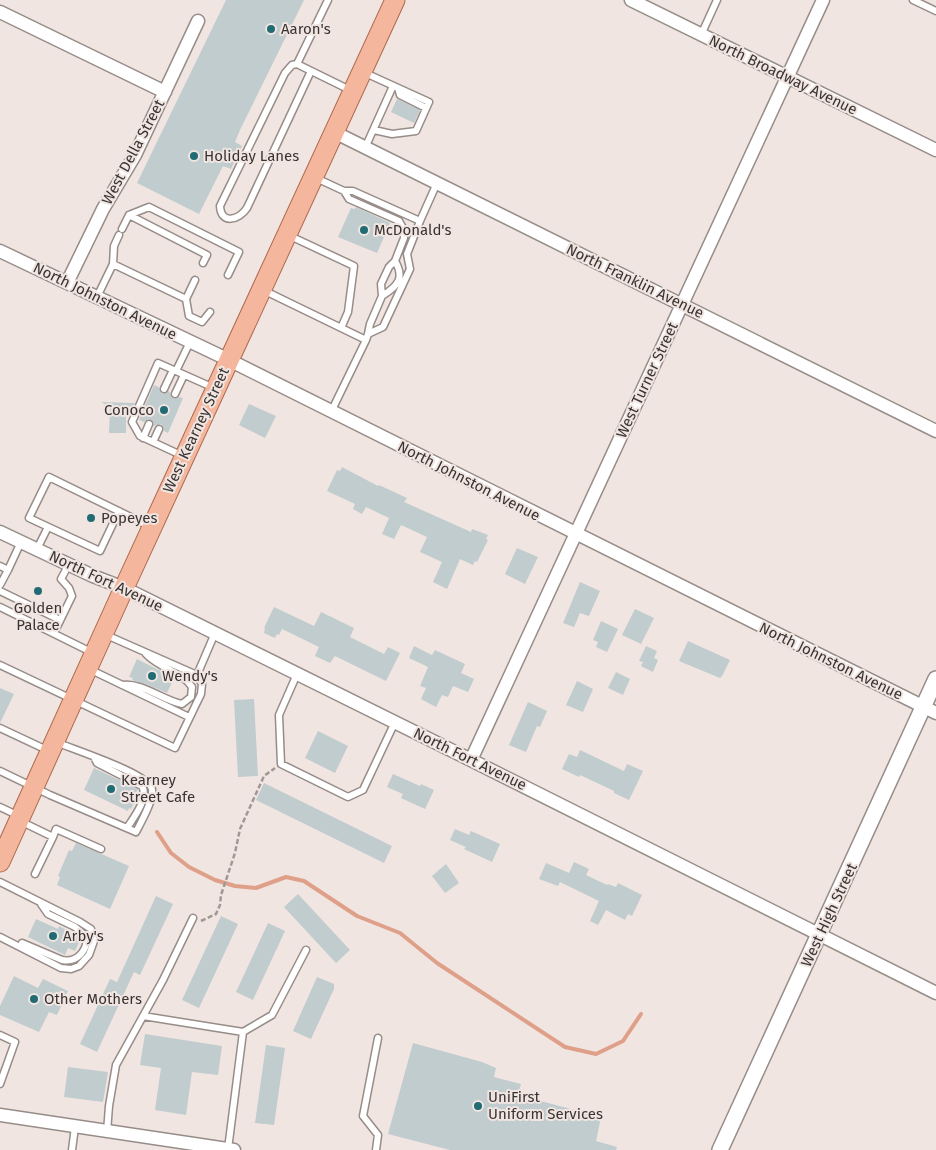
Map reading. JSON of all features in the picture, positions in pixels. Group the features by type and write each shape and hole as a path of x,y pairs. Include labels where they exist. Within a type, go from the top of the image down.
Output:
{"main road":[{"name":"West Kearney Street","path":"0,862 4,842 20,819 103,633 395,0"}],"street":[{"name":"North Broadway Avenue","path":"631,0 936,150"},
{"name":"West Turner Street","path":"472,760 823,0"},
{"path":"0,12 165,92"},
{"name":"West Della Street","path":"68,283 103,209 135,155 198,21"},
{"name":"North Franklin Avenue","path":"334,132 936,431"},
{"name":"North Johnston Avenue","path":"0,251 229,360 929,710"},
{"name":"North Fort Avenue","path":"0,532 124,588 936,993"},
{"name":"West High Street","path":"720,1150 820,934 929,710 936,678"},
{"path":"0,1115 231,1150"}],"lane":[{"path":"297,64 328,0"},
{"path":"701,35 717,0"},
{"path":"913,0 936,11"},
{"path":"311,71 247,208 236,219 224,216 220,212 220,206 285,72 292,65 297,64 353,91"},
{"path":"362,72 429,102 416,131 392,134 374,130"},
{"path":"365,148 395,87"},
{"path":"313,177 344,191 353,191 420,222"},
{"path":"367,337 383,327 410,269 407,254 437,183"},
{"path":"331,412 367,337 370,324 382,296 381,284 389,267 395,261 404,238 404,230 399,221 349,200 344,191"},
{"path":"97,298 113,264 114,246 129,215 149,207 239,252 228,275"},
{"path":"129,215 207,255 203,263"},
{"path":"287,234 354,266 348,312 341,328"},
{"path":"382,296 393,289 398,282 400,275 395,261"},
{"path":"113,264 186,299"},
{"path":"195,280 186,299 189,316 202,322 210,312"},
{"path":"261,290 341,328 367,337"},
{"path":"164,389 190,342"},
{"path":"184,457 140,436 132,422 158,363 216,389"},
{"path":"175,394 184,375"},
{"path":"143,438 149,424"},
{"path":"153,442 159,429"},
{"path":"119,511 100,551 29,518 49,477 152,527"},
{"path":"37,549 48,527"},
{"path":"0,585 21,542"},
{"path":"54,633 72,596 69,588 61,579 69,564"},
{"path":"0,566 8,570"},
{"path":"0,591 60,620"},
{"path":"0,607 54,633 122,686 189,717"},
{"path":"0,665 175,748 201,694 202,684 197,676 103,633"},
{"path":"197,676 215,633"},
{"path":"122,686 131,684 182,704 191,697 192,687 186,678 153,662 144,652"},
{"path":"297,674 279,715 281,764 348,797 363,790 395,722"},
{"path":"0,722 2,729 52,746 94,757 142,777 152,787 152,796 136,832 33,788 0,771"},
{"path":"0,807 53,837"},
{"path":"34,874 56,829 101,850"},
{"path":"0,882 80,922 91,929 94,941 89,955 79,966 71,969 61,968 0,937"},
{"path":"107,1132 116,1065 164,980 192,918"},
{"path":"143,1016 243,1032 272,1015 306,950"},
{"path":"231,1150 243,1032"},
{"path":"0,1036 16,1042 0,1084"},
{"path":"376,1150 378,1135 363,1116 378,1038"},
{"path":"72,1150 74,1127"}],"path":[{"path":"192,918 201,922 216,914 230,872 240,829 264,776 281,764"}],"building":[{"path":"226,0 304,0 240,130 235,142 242,146 231,169 223,166 199,214 137,183"},
{"path":"397,99 420,110 414,123 391,112"},
{"name":"McDonald's","path":"356,207 390,223 377,253 338,237 351,208 355,209"},
{"path":"154,385 159,387 162,394 169,391 172,398 183,398 168,433 164,431 161,424 153,426 154,423 151,420 148,419 144,422 139,420"},
{"path":"101,402 135,403 129,415 126,414 126,433 109,433 110,407"},
{"path":"249,404 276,416 265,438 239,425"},
{"path":"342,467 378,486 407,498 404,502 471,532 472,529 488,535 486,539 488,540 477,562 475,561 473,565 460,559 447,589 433,582 442,562 420,552 427,537 401,525 394,539 382,534 389,518 366,507 362,514 353,509 355,504 327,491 337,470 340,471"},
{"path":"517,548 538,557 525,584 505,574"},
{"path":"580,582 600,591 589,616 580,613 574,627 563,623"},
{"path":"274,607 314,626 321,612 354,628 350,637 384,654 388,647 400,653 386,681 335,656 330,663 315,656 319,647 282,629 275,638 264,633 264,628"},
{"path":"635,609 654,618 641,644 622,635"},
{"path":"601,621 618,629 607,652 596,647 598,642 593,640"},
{"path":"688,641 730,660 720,678 679,661"},
{"path":"414,646 432,655 435,650 465,664 461,673 474,679 468,692 453,686 448,697 442,695 436,707 421,699 426,688 420,686 428,667 409,658"},
{"path":"646,646 657,651 654,658 658,660 653,672 641,666 643,662 639,661"},
{"name":"Wendy's","path":"137,659 174,678 167,693 132,680 133,678 129,677"},
{"path":"616,672 630,679 623,695 608,688"},
{"path":"577,681 593,689 583,712 566,705"},
{"path":"0,688 14,694 0,723"},
{"path":"254,699 258,776 238,777 234,700"},
{"path":"528,702 547,711 540,727 537,726 526,752 509,745"},
{"path":"318,731 348,746 335,773 305,758"},
{"path":"580,750 624,771 627,764 643,771 629,800 580,775 579,777 562,769 569,754 577,757"},
{"name":"Kearney Street Cafe","path":"94,768 138,789 133,798 136,799 131,809 129,808 128,811 84,790"},
{"path":"393,774 434,790 425,809 401,798 403,794 387,787"},
{"path":"264,783 392,846 384,863 256,800"},
{"path":"455,829 469,835 471,831 500,844 492,862 450,840"},
{"path":"76,843 129,866 110,909 57,885 60,877 58,876 69,850 72,851"},
{"path":"574,862 589,869 586,875 607,885 616,887 618,883 642,895 632,916 628,914 625,920 606,910 598,925 590,921 599,901 560,882 558,886 539,879 546,863 569,873"},
{"path":"446,864 459,883 445,893 432,876"},
{"path":"298,894 350,950 336,963 284,907"},
{"path":"156,896 173,904 140,975 134,972 97,1052 80,1044 110,979 117,982"},
{"path":"221,916 238,924 199,1008 182,1000"},
{"name":"Arby's","path":"36,919 58,929 59,926 78,936 77,939 80,940 75,951 68,948 65,955 28,937"},
{"path":"268,923 285,931 253,1000 236,992"},
{"name":"Other Mothers","path":"14,976 38,988 43,979 68,991 57,1015 49,1012 39,1032 0,1015 0,1006"},
{"path":"317,977 334,984 334,989 311,1039 293,1031"},
{"path":"145,1034 222,1046 218,1075 192,1072 186,1115 155,1110 161,1068 140,1065"},
{"name":"UniFirst Uniform Services","path":"413,1043 482,1062 496,1068 494,1077 521,1084 518,1095 601,1117 596,1141 617,1147 616,1150 450,1150 388,1134"},
{"path":"266,1045 285,1048 274,1125 255,1123"},
{"path":"68,1067 108,1072 103,1102 64,1097"}],"waterway":[{"path":"157,832 171,853 189,867 215,880 235,886 256,888 286,877 304,881 357,916 400,933 437,963 565,1047 596,1054 623,1041 641,1014"}],"place":[{"name":"Aaron's","path":"271,29"},
{"name":"Holiday Lanes","path":"194,156"},
{"name":"McDonald's","path":"364,230"},
{"name":"Conoco","path":"164,410"},
{"name":"Popeyes","path":"91,518"},
{"name":"Golden Palace","path":"38,591"},
{"name":"Wendy's","path":"152,676"},
{"name":"Kearney Street Cafe","path":"111,789"},
{"name":"Arby's","path":"53,936"},
{"name":"Other Mothers","path":"34,999"},
{"name":"UniFirst Uniform Services","path":"478,1106"}]}
